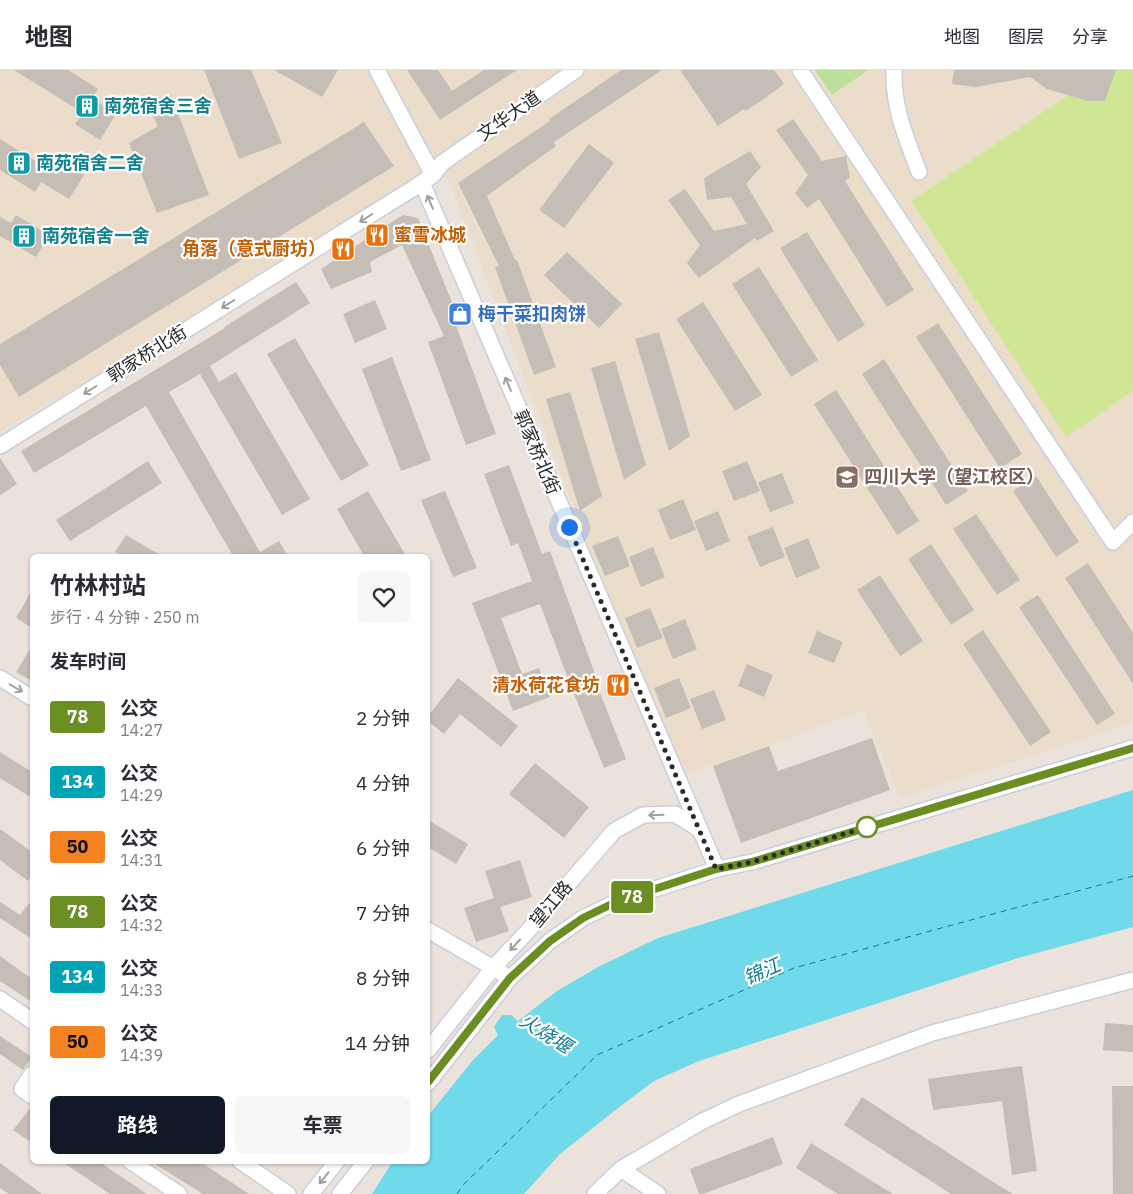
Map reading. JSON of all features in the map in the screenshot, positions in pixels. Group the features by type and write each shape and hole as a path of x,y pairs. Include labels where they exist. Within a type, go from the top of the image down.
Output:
{"street":[{"path":"377,70 432,174"},
{"name":"文华大道","path":"432,174 576,70"},
{"path":"800,70 1042,448 1114,542 1133,522"},
{"path":"894,70 898,117 919,172"},
{"name":"郭家桥北街","path":"0,446 432,174 716,869"},
{"path":"0,678 30,697"},
{"name":"望江路","path":"430,1080 513,980 550,941 583,918 618,901 716,869 752,862 1133,748"},
{"name":"望江路","path":"430,1048 494,968 528,932 614,831 643,815 675,814 700,830"},
{"path":"430,931 513,980"},
{"path":"595,1194 620,1169 701,1122 739,1104 932,1033 1133,980"},
{"path":"0,1000 30,1020"},
{"path":"30,1077 22,1089 30,1095"},
{"path":"134,1164 179,1194"},
{"path":"244,1164 288,1194"},
{"path":"311,1194 335,1164"},
{"path":"340,1194 364,1164"},
{"path":"620,1169 658,1194"}],"shaded area":[{"name":"四川大学（望江校区）","path":"0,70 1133,70 1133,723 901,798 863,711 683,776 579,522 448,179 433,175 0,432"}],"green space":[{"path":"815,70 868,70 832,95"},
{"path":"1106,70 1133,70 1133,391 1066,437 911,201"}],"water":[{"path":"1133,790 1133,927 1018,958 699,1061 654,1081 618,1108 560,1154 524,1194 372,1194 391,1164 430,1164 430,1114 473,1060 498,1035 494,1027 502,1015 511,1015 518,1021 557,991 598,967 658,938"}],"building":[{"name":"南苑宿舍三舍","path":"14,70 68,70 98,89 92,98 116,114 100,140 75,124 83,113"},
{"path":"204,70 251,70 282,143 239,159"},
{"path":"274,70 338,70 322,97"},
{"path":"407,70 438,70 452,91 484,70 517,70 440,120"},
{"path":"621,70 662,70 554,142 556,146 487,196 515,260 517,260 556,367 534,375 495,267 499,266 458,183"},
{"path":"680,70 774,70 784,84 761,101 745,111 744,109 718,126"},
{"path":"954,70 1116,70 1105,101 1088,101 1047,89 1030,77 976,87 952,84"},
{"path":"171,95 209,195 157,213 129,143 158,126 148,108"},
{"path":"793,119 822,161 846,156 850,177 845,181 914,290 887,307 819,199 807,208 795,193 808,175 776,130"},
{"path":"364,122 394,166 19,397 0,365 0,344"},
{"name":"南苑宿舍二舍","path":"0,139 48,169 55,157 84,175 69,199 41,182 35,192 0,170"},
{"path":"589,144 614,163 564,228 539,210"},
{"path":"750,151 761,167 746,184 774,231 757,241 755,238 699,278 687,263 700,245 668,200 685,189 714,231 747,224 731,197 707,200 704,178"},
{"name":"南苑宿舍一舍","path":"16,215 49,235 36,257 0,236 0,217 11,223"},
{"path":"403,215 418,218 457,315 453,317 496,434 466,445 428,342 444,336 402,245 370,262 372,272 331,289 321,269"},
{"path":"807,232 865,325 838,342 780,248"},
{"path":"567,252 622,304 599,328 544,275"},
{"path":"759,267 818,360 791,377 732,284"},
{"path":"296,282 310,303 210,366 219,382 236,372 310,499 282,515 200,374 169,392 260,552 279,541 287,554 232,554 146,406 34,473 21,451"},
{"path":"375,300 387,329 355,343 343,314"},
{"path":"703,302 762,395 735,411 676,319"},
{"path":"938,323 1022,454 1000,468 916,337"},
{"path":"659,332 690,436 669,451 635,339"},
{"path":"295,338 369,465 341,481 267,354"},
{"path":"392,357 431,460 401,471 362,369"},
{"path":"884,359 968,491 946,505 862,374"},
{"path":"615,361 646,465 624,480 591,368"},
{"path":"836,390 919,521 897,535 814,404"},
{"path":"570,392 602,496 580,511 546,399"},
{"path":"0,458 17,484 0,495"},
{"path":"148,461 162,483 70,541 56,520"},
{"path":"747,461 760,491 734,501 722,471"},
{"path":"509,465 542,554 550,551 595,674 593,675 626,759 604,768 540,604 501,618 522,674 539,668 550,697 513,711 472,603 532,581 518,543 511,546 484,474"},
{"path":"782,473 794,503 770,512 758,482"},
{"path":"1036,476 1079,542 1056,557 1013,491"},
{"path":"368,491 405,554 363,554 337,509"},
{"path":"445,491 477,568 453,577 421,500"},
{"path":"683,499 696,530 670,540 658,510"},
{"path":"718,511 730,541 706,551 694,521"},
{"path":"976,514 1020,580 997,595 953,529"},
{"path":"773,527 785,557 760,567 747,537"},
{"path":"126,535 159,554 118,554 115,552"},
{"path":"618,536 630,566 605,576 592,546"},
{"path":"808,538 820,568 796,578 784,548"},
{"path":"931,544 974,610 951,625 908,559"},
{"path":"653,547 665,577 641,587 629,557"},
{"path":"1088,563 1133,633 1133,684 1065,578"},
{"path":"880,575 923,641 900,656 857,590"},
{"path":"30,594 30,627 16,618"},
{"path":"1038,595 1115,714 1097,725 1019,607"},
{"path":"650,608 663,638 637,648 625,618"},
{"path":"685,619 697,649 673,659 661,629"},
{"path":"983,630 1051,732 1030,746 963,644"},
{"path":"817,631 843,642 834,663 808,653"},
{"path":"30,649 30,680 16,672"},
{"path":"747,664 773,675 764,697 738,686"},
{"path":"458,678 518,726 501,747 460,714 444,734 430,723 430,713"},
{"path":"679,678 691,708 666,718 654,688"},
{"path":"714,690 726,720 702,729 690,699"},
{"path":"872,738 890,790 741,843 713,766 769,746 778,771"},
{"path":"0,752 30,771 30,797 0,778"},
{"path":"535,763 589,807 564,838 509,794"},
{"path":"430,821 468,844 456,864 430,848"},
{"path":"0,829 30,851 30,878 28,881 0,860"},
{"path":"520,860 532,897 500,907 509,931 476,942 464,908 494,898 485,871"},
{"path":"0,902 20,915 30,902 30,938 0,918"},
{"path":"0,956 30,978 30,1001 0,981"},
{"path":"1105,1023 1133,1025 1133,1052 1103,1050"},
{"path":"0,1036 30,1056 30,1060 23,1070 0,1054"},
{"path":"1022,1066 1037,1171 1012,1175 1002,1101 933,1110 928,1079"},
{"path":"1112,1086 1133,1086 1133,1194 1113,1194"},
{"path":"862,1097 1013,1194 951,1194 844,1125"},
{"path":"30,1109 30,1142 13,1130"},
{"path":"773,1137 783,1164 699,1194 690,1169"},
{"path":"811,1143 893,1194 838,1194 796,1168"},
{"path":"0,1163 42,1194 9,1194 0,1188"},
{"path":"65,1164 102,1164 147,1194 110,1194"},
{"path":"155,1164 204,1164 249,1194 203,1194"}],"ferry route":[{"path":"457,1194 463,1185 597,1055 794,968 1133,876"}],"bus line":[{"name":"78","path":"430,1079 510,978 550,941 583,918 618,901 716,869 752,862 1133,748"}],"place":[{"name":"南苑宿舍三舍","path":"87,106"},
{"name":"南苑宿舍二舍","path":"19,163"},
{"name":"蜜雪冰城","path":"377,235"},
{"name":"南苑宿舍一舍","path":"24,236"},
{"name":"角落（意式厨坊）","path":"343,249"},
{"name":"梅干菜扣肉饼","path":"460,314"},
{"name":"四川大学（望江校区）","path":"847,477"},
{"name":"清水荷花食坊","path":"618,685"}],"route":[{"path":"569,527 716,869 752,862 867,827"}],"water label":[{"name":"锦江","path":"762,971"},
{"name":"火烧堰","path":"546,1033"}]}
